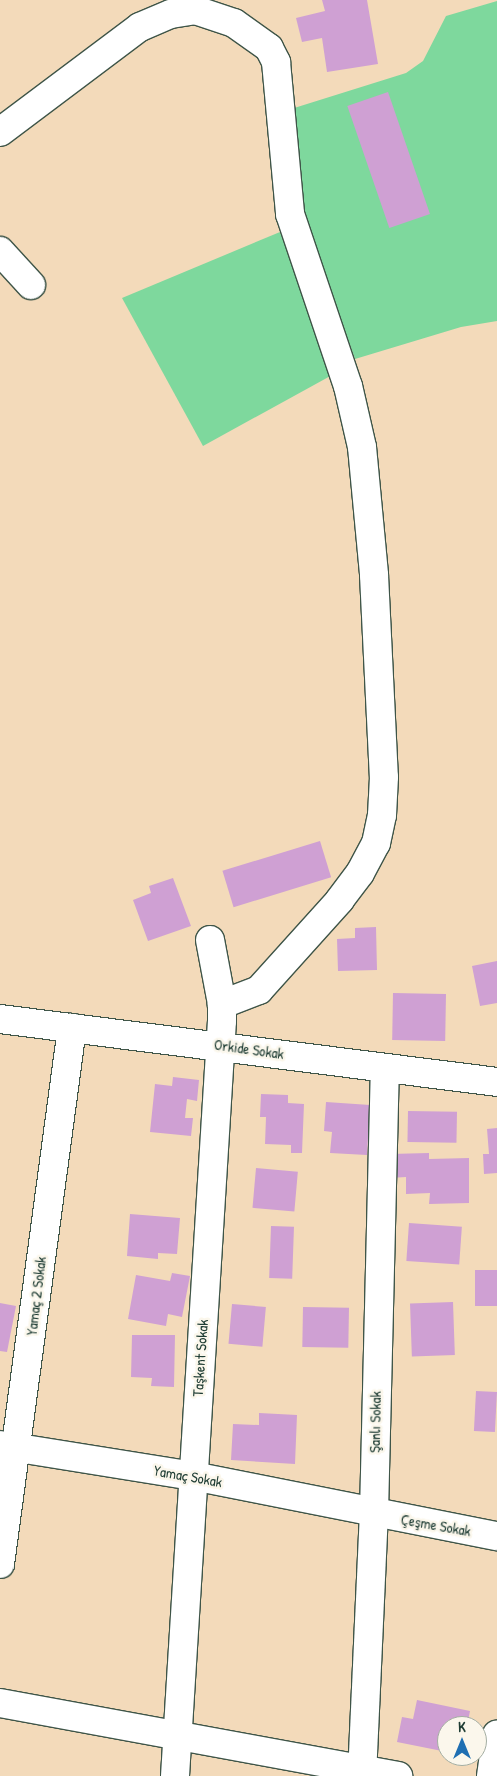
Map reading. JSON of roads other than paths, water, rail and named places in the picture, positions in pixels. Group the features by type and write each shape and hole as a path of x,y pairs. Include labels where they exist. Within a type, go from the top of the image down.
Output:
{"street":[{"path":"0,132 140,27 171,14 195,10 234,23 269,48 276,62 290,214 348,386 362,447 374,575 384,777 382,815 376,843 360,873 340,900 258,990 222,1004"},
{"path":"0,251 31,284"},
{"name":"Taşkent Sokak","path":"175,1776 179,1735 222,1004 210,940"},
{"name":"Orkide Sokak","path":"0,1019 220,1045 385,1069 497,1082"},
{"name":"Yamaç 2 Sokak","path":"0,1564 8,1446 72,1028"},
{"name":"Şanlı Sokak","path":"362,1773 374,1513 385,1069"},
{"name":"Yamaç Sokak","path":"8,1446 193,1476 374,1513"},
{"name":"Çeşme Sokak","path":"374,1513 497,1536"},
{"path":"0,1703 179,1735 362,1773 398,1776"},
{"path":"491,1776 497,1734"}]}
